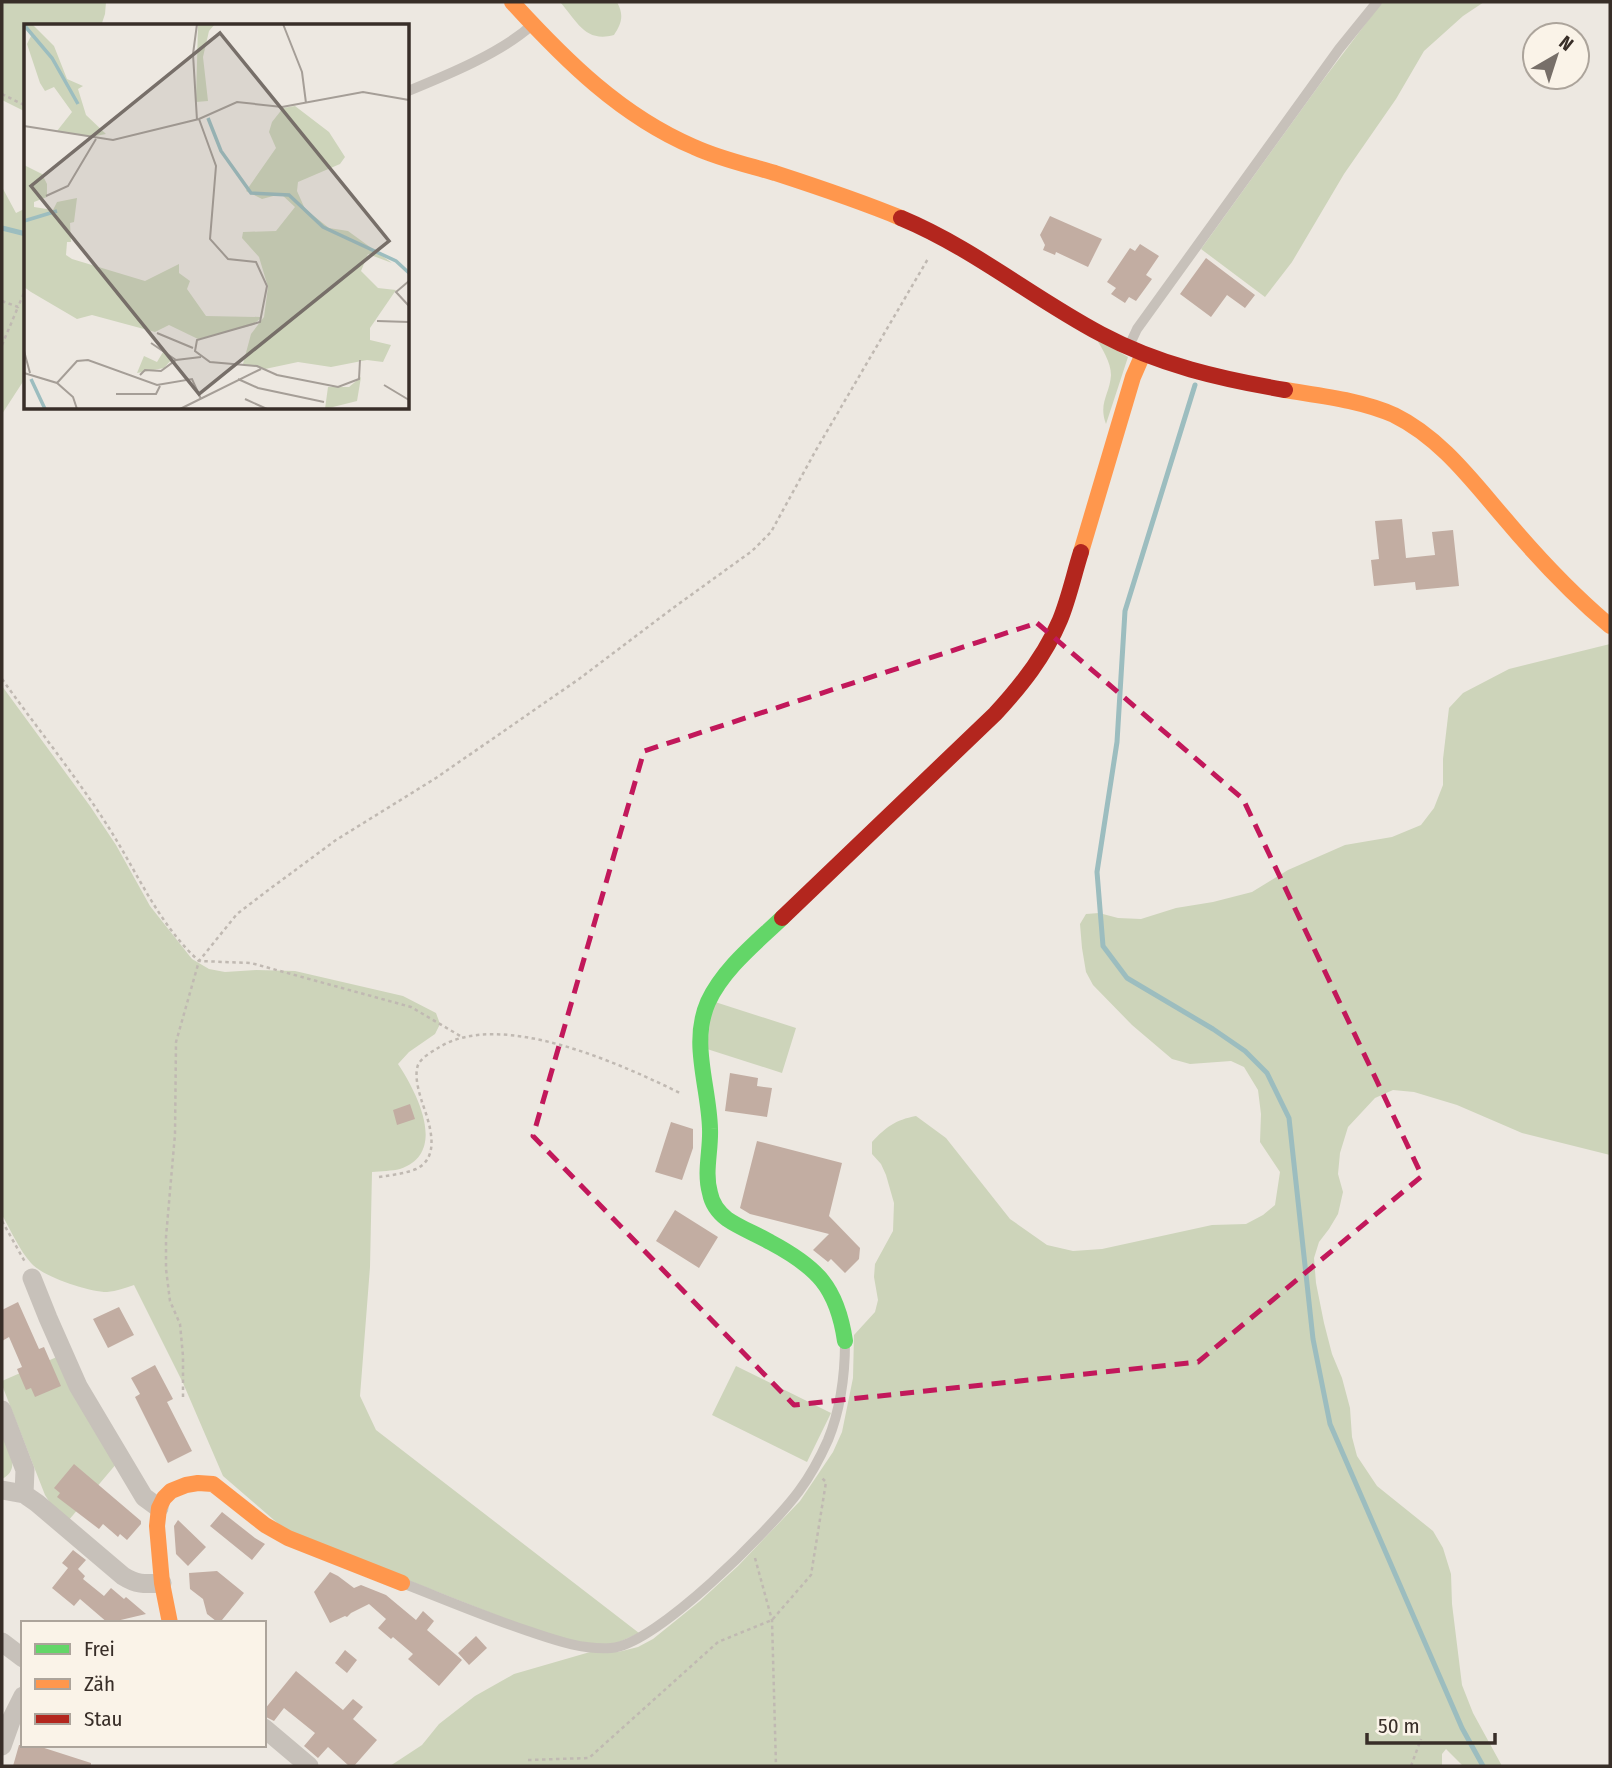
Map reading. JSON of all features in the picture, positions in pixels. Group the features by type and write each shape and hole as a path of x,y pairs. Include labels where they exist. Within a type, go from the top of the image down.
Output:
{"street":[{"path":"512,2 580,72 614,101 680,142 711,155 872,205 939,236 1062,313 1135,351 1213,376 1367,405 1389,412 1409,423 1446,452 1555,575 1610,626"},
{"path":"845,1341 839,1312 823,1282 786,1251 726,1220 716,1210 710,1195 710,1127 701,1069 699,1035 703,1015 723,976 995,714 1021,687 1043,654 1061,618 1072,585 1133,377 1135,351"},
{"path":"32,1278 78,1386 144,1497 159,1507"},
{"path":"2,1409 25,1469 23,1494"},
{"path":"170,1621 162,1583 157,1526 159,1507 172,1490 198,1483 213,1484 265,1525 288,1538 402,1583"},
{"path":"2,1490 23,1494 37,1503 132,1582 162,1583"},
{"path":"2,1642 21,1656"},
{"path":"2,1746 21,1700"},
{"path":"266,1730 309,1766"}],"lane":[{"path":"1135,351 1137,329 1339,49 1377,2"},
{"path":"410,90 449,74 512,41 532,25"},
{"path":"402,1583 497,1621 576,1646 613,1648 629,1644 658,1626 695,1597 751,1544 799,1492 828,1440 842,1393 845,1341"}],"path":[{"path":"2,94 24,105"},
{"path":"183,1397 180,1324 170,1301 166,1237 175,1134 176,1042 199,961 237,914 267,891 336,841 436,778 579,679 752,551 771,532 939,236"},
{"path":"2,345 24,293"},
{"path":"2,301 18,307"},
{"path":"2,679 92,802 152,903 199,961 251,963 411,1007 463,1037"},
{"path":"379,1177 419,1168 430,1157 432,1139 419,1092 418,1065 426,1055 463,1037 523,1037 561,1044 608,1060 707,1106"},
{"path":"2,1221 21,1252 32,1278"},
{"path":"528,1760 589,1758 718,1642 772,1620 811,1575 826,1482 814,1468"},
{"path":"751,1544 772,1620 776,1766"},
{"path":"1410,1766 1421,1739"}],"highlighted area":[{"path":"1037,623 1243,799 1422,1176 1198,1362 794,1405 533,1136 644,751"}],"green space":[{"path":"2,2 106,2 102,24 24,24 24,111 2,100"},
{"path":"560,2 617,2 621,11 620,23 614,35 596,36 582,29"},
{"path":"1382,2 1484,2 1463,16 1424,51 1396,99 1344,174 1292,262 1265,297 1201,249"},
{"path":"2,187 16,213 24,209 24,380 2,414"},
{"path":"1096,338 1128,357 1106,424 1103,410 1111,370"},
{"path":"1610,644 1610,1155 1522,1133 1457,1105 1414,1092 1393,1090 1375,1098 1348,1127 1340,1153 1338,1174 1343,1192 1338,1214 1319,1242 1314,1258 1324,1323 1350,1408 1352,1437 1357,1456 1377,1486 1433,1531 1443,1548 1451,1574 1462,1685 1473,1713 1502,1766 1463,1766 1446,1749 1442,1754 1442,1766 390,1766 422,1745 439,1724 475,1696 514,1674 590,1652 618,1652 638,1647 653,1639 738,1566 800,1501 833,1452 842,1432 853,1378 854,1335 875,1312 878,1300 875,1264 893,1231 894,1203 886,1175 872,1154 872,1142 891,1125 916,1116 946,1138 1010,1219 1047,1245 1073,1251 1102,1249 1212,1225 1246,1224 1275,1205 1280,1172 1260,1142 1258,1090 1244,1067 1231,1061 1190,1064 1172,1059 1132,1025 1093,985 1086,972 1080,924 1086,914 1099,913 1118,918 1141,919 1176,908 1252,892 1288,870 1345,845 1392,837 1421,825 1434,808 1443,785 1449,708 1463,693 1509,669"},
{"path":"2,686 90,806 116,845 150,906 192,959 209,969 225,972 295,971 403,996 436,1013 440,1024 435,1034 409,1052 398,1064 413,1090 424,1121 426,1136 423,1150 415,1161 400,1169 372,1172 370,1267 360,1396 376,1430 639,1633 615,1644 595,1645 561,1638 289,1533 223,1476 183,1383 134,1285 107,1292 78,1287 37,1268 23,1252 2,1215"},
{"path":"712,1001 796,1028 782,1073 707,1049"},
{"path":"59,1356 117,1463 68,1521 45,1495 2,1385 2,1381"},
{"path":"736,1366 831,1413 807,1462 712,1415"},
{"path":"2,1433 12,1464 8,1475 2,1479"}],"building":[{"path":"1050,216 1102,239 1088,267 1056,252 1055,255 1043,250 1045,245 1040,235"},
{"path":"1140,244 1159,256 1146,275 1152,279 1136,301 1129,297 1125,303 1111,294 1116,288 1107,282 1130,248 1135,251"},
{"path":"1206,258 1255,295 1245,308 1227,295 1211,317 1180,294"},
{"path":"1402,519 1406,558 1435,555 1432,532 1453,530 1459,586 1416,590 1415,582 1374,586 1371,560 1379,559 1375,521"},
{"path":"730,1073 758,1078 757,1086 772,1088 767,1117 725,1111"},
{"path":"410,1104 415,1119 397,1125 393,1110"},
{"path":"671,1122 693,1129 693,1148 682,1180 655,1172"},
{"path":"757,1141 842,1163 829,1216 860,1248 859,1259 845,1273 831,1259 828,1262 813,1250 829,1234 750,1214 740,1208"},
{"path":"675,1210 718,1237 699,1268 656,1241"},
{"path":"18,1302 39,1349 44,1347 61,1386 35,1397 31,1388 26,1390 17,1369 22,1367 9,1337 2,1341 2,1310"},
{"path":"119,1307 134,1335 108,1348 93,1319"},
{"path":"155,1365 173,1399 167,1402 192,1451 168,1463 135,1397 140,1394 131,1378"},
{"path":"74,1464 141,1521 127,1540 120,1534 118,1537 103,1524 99,1529 57,1497 60,1493 54,1488"},
{"path":"222,1512 265,1544 252,1560 210,1526"},
{"path":"178,1520 206,1547 188,1566 176,1554 174,1526"},
{"path":"73,1550 86,1560 78,1569 85,1576 83,1579 104,1596 111,1588 146,1614 106,1621 80,1599 74,1606 52,1588 68,1568 62,1563"},
{"path":"217,1571 244,1593 222,1620 216,1621 207,1614 203,1599 190,1589 189,1573"},
{"path":"330,1572 354,1588 361,1585 386,1595 416,1620 423,1611 434,1621 427,1630 462,1660 439,1686 408,1659 413,1654 378,1628 386,1619 369,1604 330,1623 314,1592"},
{"path":"476,1636 487,1648 469,1665 458,1653"},
{"path":"345,1650 357,1660 347,1673 335,1663"},
{"path":"296,1671 343,1710 353,1699 363,1707 353,1719 377,1740 354,1766 349,1766 328,1747 318,1758 304,1746 315,1733 284,1708 274,1721 266,1717 266,1708"},
{"path":"19,1745 41,1747 91,1763 91,1766 13,1766"}],"waterway":[{"path":"2,228 24,234"},
{"path":"1195,385 1125,611 1117,742 1097,872 1103,946 1127,978 1245,1051 1267,1073 1289,1118 1313,1339 1330,1424 1462,1728 1483,1766"}],"traffic: fast":[{"path":"782,918 723,978 708,1002 703,1017 700,1049 710,1129 708,1185 718,1211 737,1225 800,1260 822,1281 837,1306 845,1341"}],"traffic: slow":[{"path":"512,2 595,85 667,134 714,155 775,173 901,218"},
{"path":"1081,552 1133,377 1143,354"},
{"path":"1285,390 1340,399 1381,410 1427,436 1468,476 1556,575 1610,626"},
{"path":"170,1621 162,1583 157,1526 159,1508 171,1491 198,1483 213,1484 265,1525 288,1538 402,1583"}],"traffic: jam":[{"path":"901,218 978,258 1076,320 1123,345 1191,370 1285,390"},
{"path":"782,918 1014,693 1032,670 1054,633 1081,552"}]}
